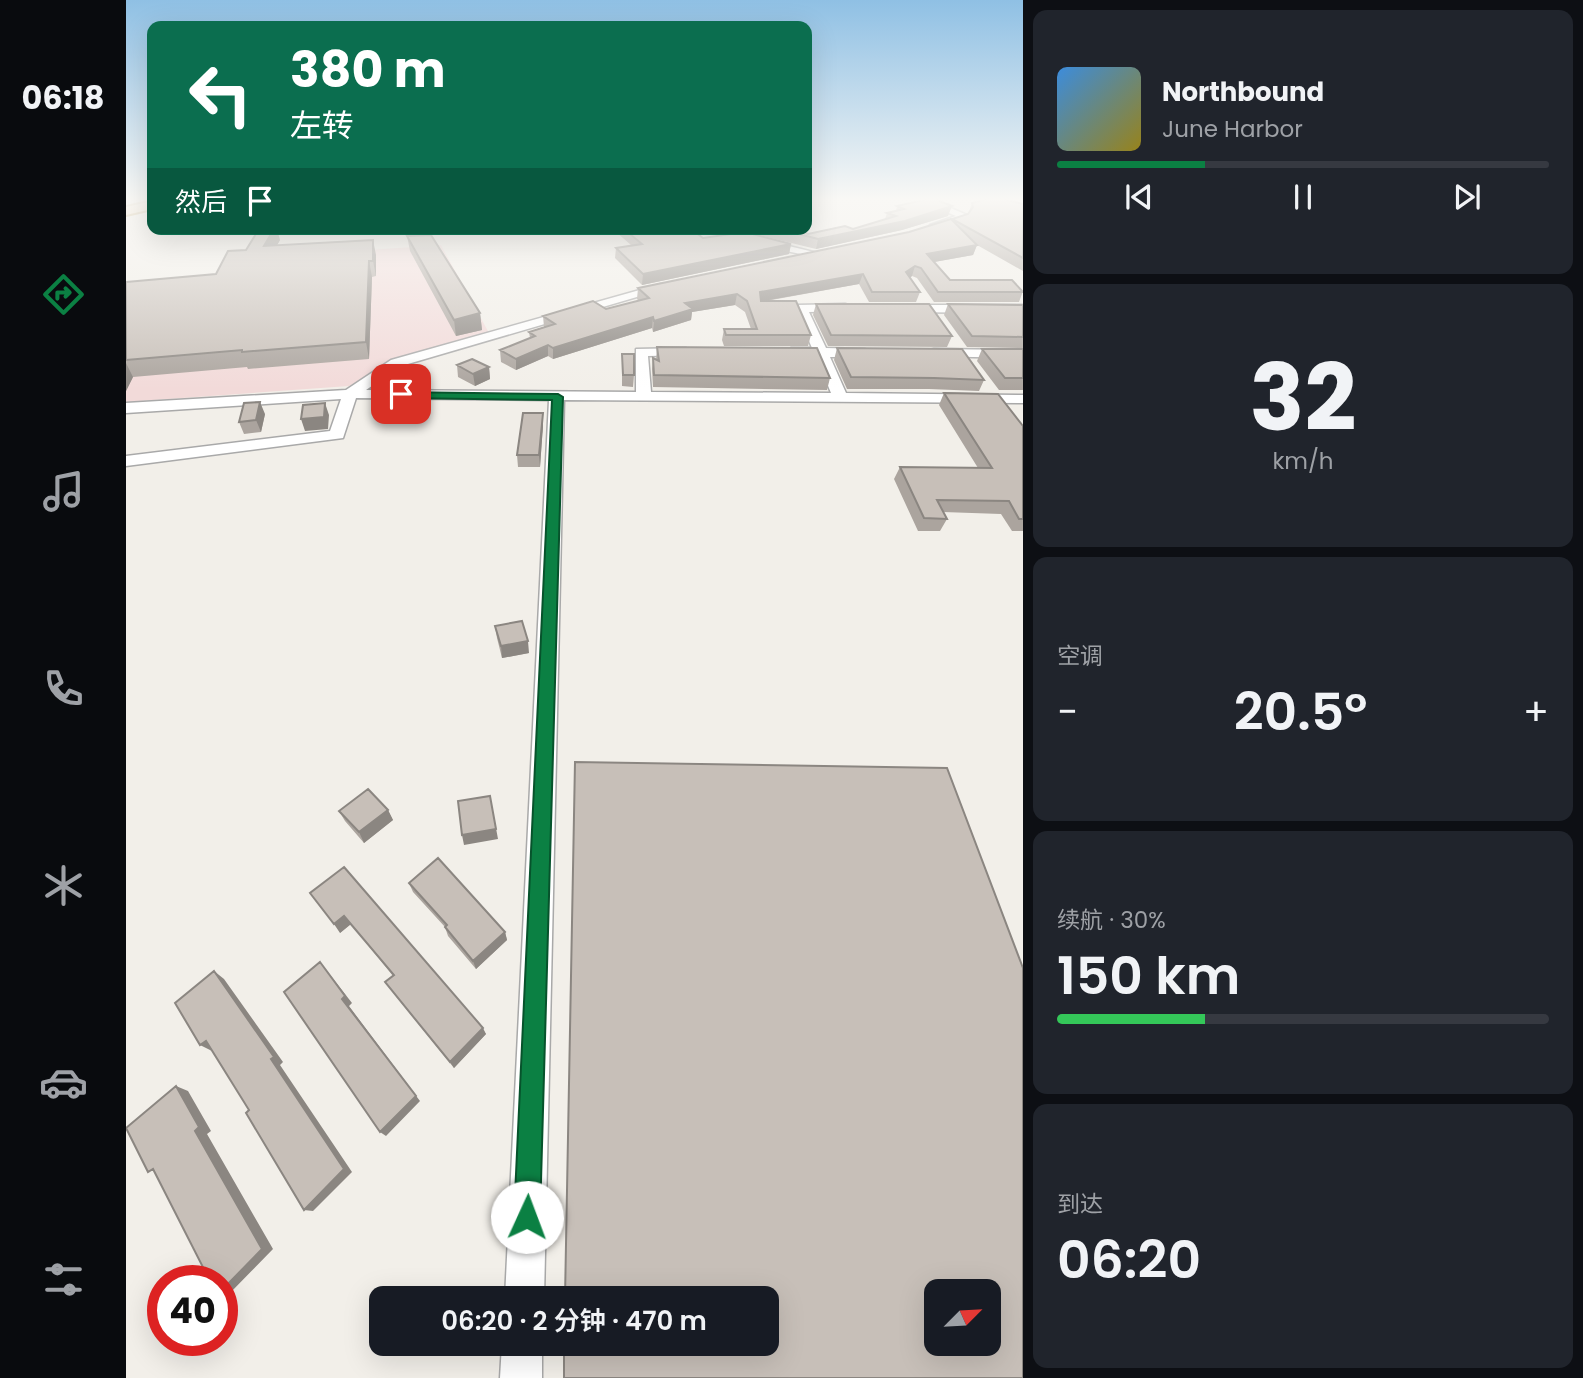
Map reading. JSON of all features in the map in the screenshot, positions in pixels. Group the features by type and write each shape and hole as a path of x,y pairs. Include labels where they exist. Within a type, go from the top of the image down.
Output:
{"street":[{"path":"126,461 337,435 350,394 396,363 497,332 677,284"},
{"path":"917,292 934,314"},
{"path":"841,398 800,308 865,309"},
{"path":"891,309 934,314 1023,309"},
{"path":"644,397 641,352 696,352"},
{"path":"780,352 886,353"},
{"path":"925,353 1023,354"},
{"path":"126,408 350,394 841,398 991,393 1023,399"},
{"path":"524,1286 558,397"},
{"path":"521,1378 522,1356"}],"shaded area":[{"path":"293,261 450,261 489,333 394,361 349,386 126,402 126,294"}],"building":[{"path":"223,261 369,261 366,342 126,360 126,282 216,274"},
{"path":"421,261 448,261 480,313 454,320"},
{"path":"630,261 706,261 643,274"},
{"path":"767,261 933,261 950,280 1012,280 1023,292 938,292 921,268 915,266 906,272 920,292 872,292 863,274 760,292 761,301 796,301 811,335 726,335 724,329 757,329 747,301 737,294 685,303 693,309 654,321 653,317 553,348 548,345 516,359 500,350 535,336 529,332 555,324 543,316 593,301 606,309 649,298 638,288"},
{"path":"816,304 929,304 952,336 831,335"},
{"path":"948,304 1023,305 1023,337 972,336"},
{"path":"657,347 817,348 830,378 654,375 653,358 659,361"},
{"path":"837,348 962,349 984,380 851,377"},
{"path":"982,349 1023,349 1023,378 1005,378"},
{"path":"622,354 634,354 634,375 623,375"},
{"path":"472,359 489,367 473,374 457,365"},
{"path":"944,393 998,394 1023,426 1023,519 1019,519 1009,501 937,500 947,519 924,518 900,467 992,468"},
{"path":"260,402 256,420 239,422 244,403"},
{"path":"325,403 324,417 301,419 303,405"},
{"path":"523,413 543,413 539,455 517,455"},
{"path":"522,621 528,641 501,646 495,626"},
{"path":"575,762 947,768 1023,968 1023,1378 564,1378 564,1356 779,1356 779,1286 565,1286"},
{"path":"368,789 388,810 359,832 339,811"},
{"path":"490,796 496,829 462,835 458,801"},
{"path":"438,858 505,932 473,961 445,927 447,925 409,883"},
{"path":"344,867 483,1028 450,1062 385,982 394,975 344,916 334,924 310,893"},
{"path":"320,962 345,996 342,999 416,1096 380,1132 284,992"},
{"path":"214,971 274,1057 271,1059 344,1169 304,1210 246,1113 249,1110 206,1041 200,1045 175,1003"},
{"path":"176,1086 199,1127 195,1131 262,1249 238,1274 238,1265 202,1265 153,1169 148,1172 126,1128"}],"route":[{"path":"401,394 558,397 527,1217"}]}
